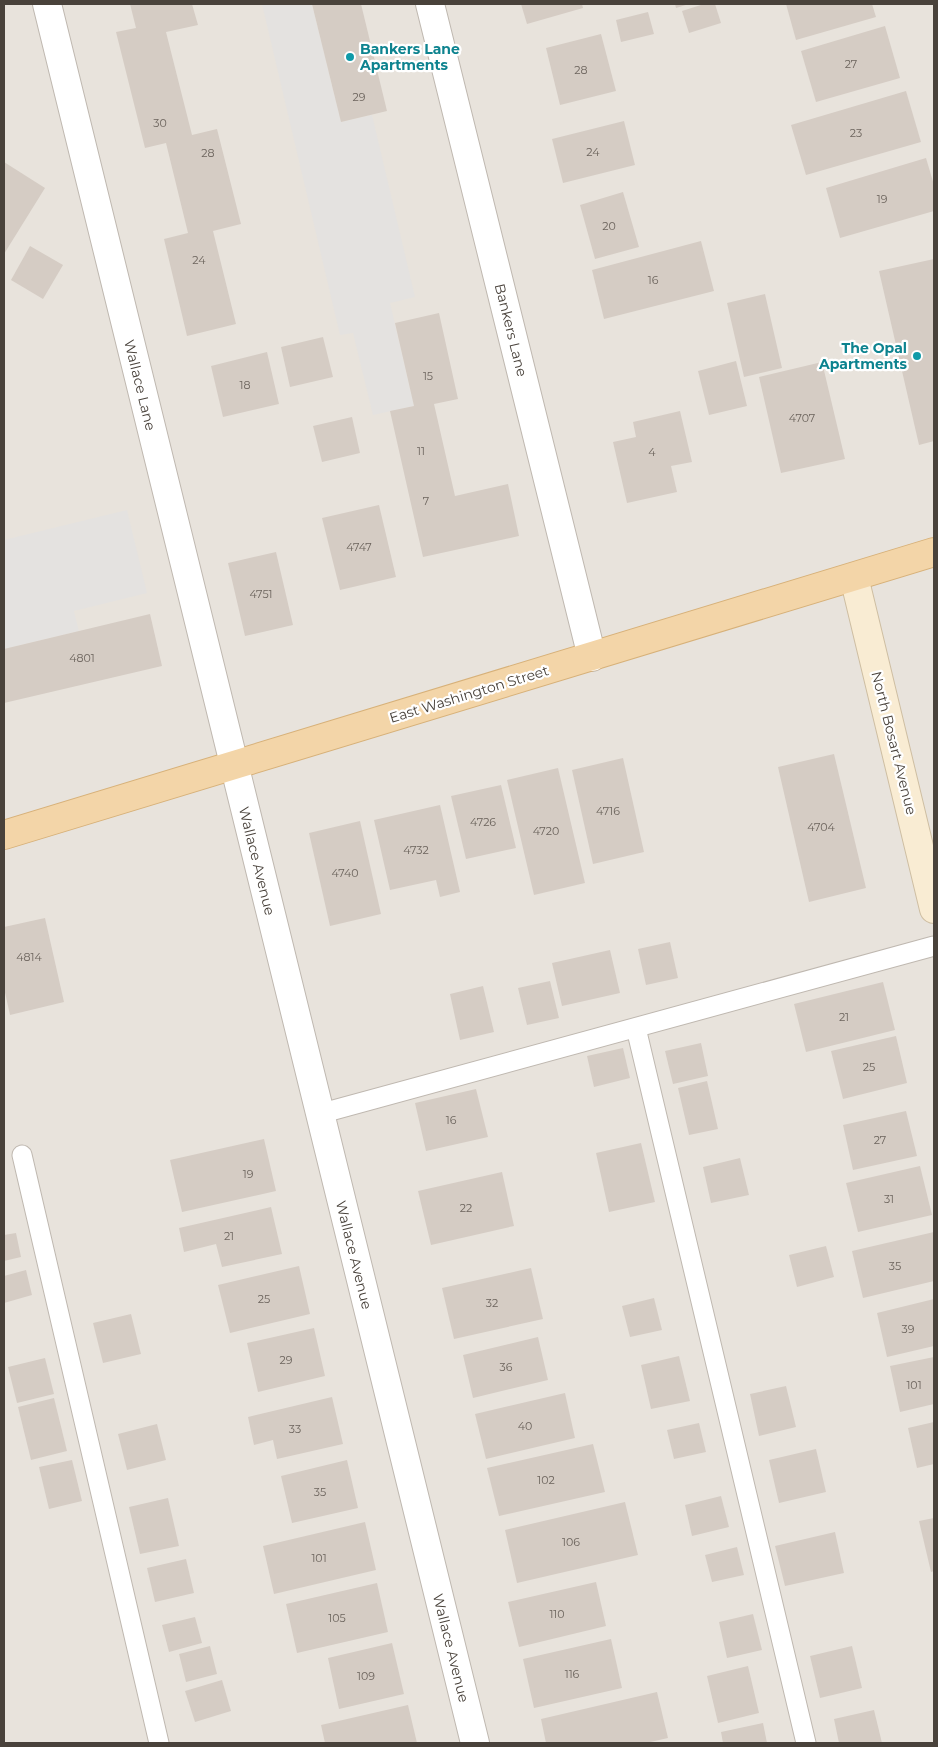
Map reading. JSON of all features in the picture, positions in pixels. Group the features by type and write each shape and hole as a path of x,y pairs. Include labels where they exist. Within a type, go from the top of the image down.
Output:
{"main road":[{"name":"East Washington Street","path":"4,835 934,552"}],"street":[{"name":"Wallace Lane","path":"46,4 234,766"},
{"name":"Bankers Lane","path":"430,4 592,657"},
{"name":"North Bosart Avenue","path":"854,577 931,881 934,909"},
{"name":"Wallace Avenue","path":"234,766 475,1743"}],"lane":[{"path":"319,1114 934,946"},
{"path":"636,1028 806,1743"},
{"path":"22,1155 159,1743"}],"shaded area":[{"path":"4,4 934,4 934,1743 4,1743"},
{"path":"262,4 312,4 341,122 372,115 415,297 390,303 414,406 373,415 353,333 340,335"},
{"path":"127,510 147,593 74,611 79,631 4,649 4,540"}],"building":[{"path":"130,4 192,4 198,25 166,32 192,135 217,129 241,224 213,231 236,324 187,336 164,239 188,233 166,143 145,148 116,32 136,28"},
{"name":"Bankers Lane Apartments","path":"312,4 361,4 387,111 341,122"},
{"path":"521,4 582,4 583,8 527,24"},
{"path":"675,4 689,4 676,8"},
{"path":"704,4 715,4 721,23 689,33 682,11"},
{"path":"786,4 872,4 876,17 796,40"},
{"path":"648,12 654,34 621,42 616,20"},
{"path":"885,26 900,78 816,102 801,51"},
{"path":"601,34 616,91 560,105 546,48"},
{"path":"906,91 921,142 806,175 791,125"},
{"path":"624,121 635,165 563,183 552,139"},
{"path":"926,158 934,185 934,211 840,238 826,188"},
{"path":"4,162 45,188 4,254"},
{"path":"623,192 639,247 595,259 580,205"},
{"path":"701,241 714,291 604,319 592,270"},
{"path":"30,246 63,265 43,299 11,280"},
{"name":"The Opal Apartments","path":"934,259 934,441 919,445 879,271"},
{"path":"765,294 782,368 744,377 727,303"},
{"path":"439,313 458,399 434,404 455,496 508,484 519,536 423,557 390,411 414,406 395,323"},
{"path":"323,337 333,377 290,387 281,347"},
{"path":"267,352 279,404 223,417 211,366"},
{"path":"736,361 747,406 709,415 698,371"},
{"path":"822,362 845,459 781,473 759,377"},
{"path":"680,411 692,462 671,466 677,492 627,503 613,442 636,437 633,422"},
{"path":"352,417 360,453 322,462 313,426"},
{"path":"379,505 396,577 340,590 322,518"},
{"path":"276,552 293,625 245,636 228,563"},
{"path":"150,614 162,666 4,703 4,649"},
{"path":"834,754 866,888 809,902 778,767"},
{"path":"623,758 644,852 593,864 572,770"},
{"path":"558,768 585,883 534,895 507,780"},
{"path":"501,785 516,848 466,859 451,796"},
{"path":"440,805 460,892 440,897 436,880 390,890 374,820"},
{"path":"360,821 381,914 330,926 309,833"},
{"path":"45,918 64,1002 10,1015 4,988 4,927"},
{"path":"670,942 678,978 646,985 638,949"},
{"path":"610,950 620,993 562,1006 552,963"},
{"path":"550,981 559,1018 527,1025 518,988"},
{"path":"883,982 895,1030 806,1052 794,1004"},
{"path":"483,986 494,1032 460,1040 450,994"},
{"path":"896,1036 907,1083 843,1099 831,1051"},
{"path":"701,1043 708,1076 673,1084 665,1051"},
{"path":"623,1048 630,1078 594,1087 587,1056"},
{"path":"707,1081 718,1129 689,1135 678,1088"},
{"path":"476,1089 488,1137 426,1151 415,1103"},
{"path":"906,1111 917,1156 853,1170 843,1125"},
{"path":"264,1139 276,1191 182,1212 170,1160"},
{"path":"641,1143 655,1202 609,1212 596,1153"},
{"path":"740,1158 749,1195 711,1203 703,1167"},
{"path":"920,1166 932,1215 858,1232 846,1183"},
{"path":"502,1172 514,1226 431,1245 418,1191"},
{"path":"271,1207 282,1254 222,1267 216,1244 184,1252 179,1228"},
{"path":"934,1232 934,1281 863,1298 852,1251"},
{"path":"16,1233 21,1257 4,1261 4,1235"},
{"path":"826,1246 834,1277 797,1287 789,1255"},
{"path":"299,1266 310,1314 230,1333 218,1285"},
{"path":"531,1268 543,1319 454,1339 442,1288"},
{"path":"26,1270 32,1295 4,1303 4,1276"},
{"path":"654,1298 662,1330 630,1337 622,1306"},
{"path":"934,1299 934,1346 887,1357 877,1313"},
{"path":"131,1314 141,1354 103,1363 93,1323"},
{"path":"314,1328 325,1376 258,1392 247,1343"},
{"path":"538,1337 548,1380 473,1398 463,1355"},
{"path":"679,1356 690,1401 651,1409 641,1365"},
{"path":"934,1357 934,1404 900,1412 890,1366"},
{"path":"45,1358 54,1394 17,1403 8,1367"},
{"path":"786,1386 796,1427 759,1436 750,1394"},
{"path":"565,1393 575,1438 486,1459 475,1414"},
{"path":"332,1397 343,1444 277,1459 273,1440 254,1445 248,1417"},
{"path":"54,1398 67,1451 31,1460 18,1407"},
{"path":"934,1422 934,1464 917,1468 908,1428"},
{"path":"699,1423 706,1452 674,1459 667,1430"},
{"path":"157,1424 166,1460 127,1470 118,1434"},
{"path":"593,1444 605,1492 499,1516 487,1468"},
{"path":"816,1449 826,1492 779,1503 769,1460"},
{"path":"72,1460 82,1501 49,1509 39,1467"},
{"path":"347,1460 358,1508 292,1523 281,1476"},
{"path":"721,1496 729,1527 692,1536 685,1505"},
{"path":"168,1498 179,1546 140,1554 129,1507"},
{"path":"625,1502 638,1555 517,1583 505,1530"},
{"path":"934,1518 934,1571 931,1572 919,1521"},
{"path":"365,1522 376,1570 274,1594 263,1546"},
{"path":"835,1532 844,1573 785,1586 775,1546"},
{"path":"737,1547 744,1575 712,1582 705,1555"},
{"path":"186,1559 194,1593 155,1602 147,1568"},
{"path":"596,1582 606,1626 519,1647 508,1602"},
{"path":"377,1583 388,1632 297,1653 286,1604"},
{"path":"753,1614 762,1650 727,1658 719,1622"},
{"path":"195,1617 202,1643 169,1652 162,1625"},
{"path":"611,1639 622,1688 534,1708 523,1659"},
{"path":"392,1643 404,1694 339,1709 328,1658"},
{"path":"210,1646 217,1674 186,1682 179,1654"},
{"path":"852,1646 862,1688 820,1698 810,1656"},
{"path":"748,1666 759,1713 718,1723 707,1676"},
{"path":"222,1680 231,1711 195,1722 185,1691"},
{"path":"657,1692 668,1738 646,1743 546,1743 541,1719"},
{"path":"408,1705 417,1743 325,1743 321,1725"},
{"path":"874,1710 882,1743 839,1743 834,1719"},
{"path":"763,1723 767,1743 723,1743 721,1732"}],"place":[{"name":"Bankers Lane Apartments","path":"350,57"},
{"name":"The Opal Apartments","path":"917,356"}]}
